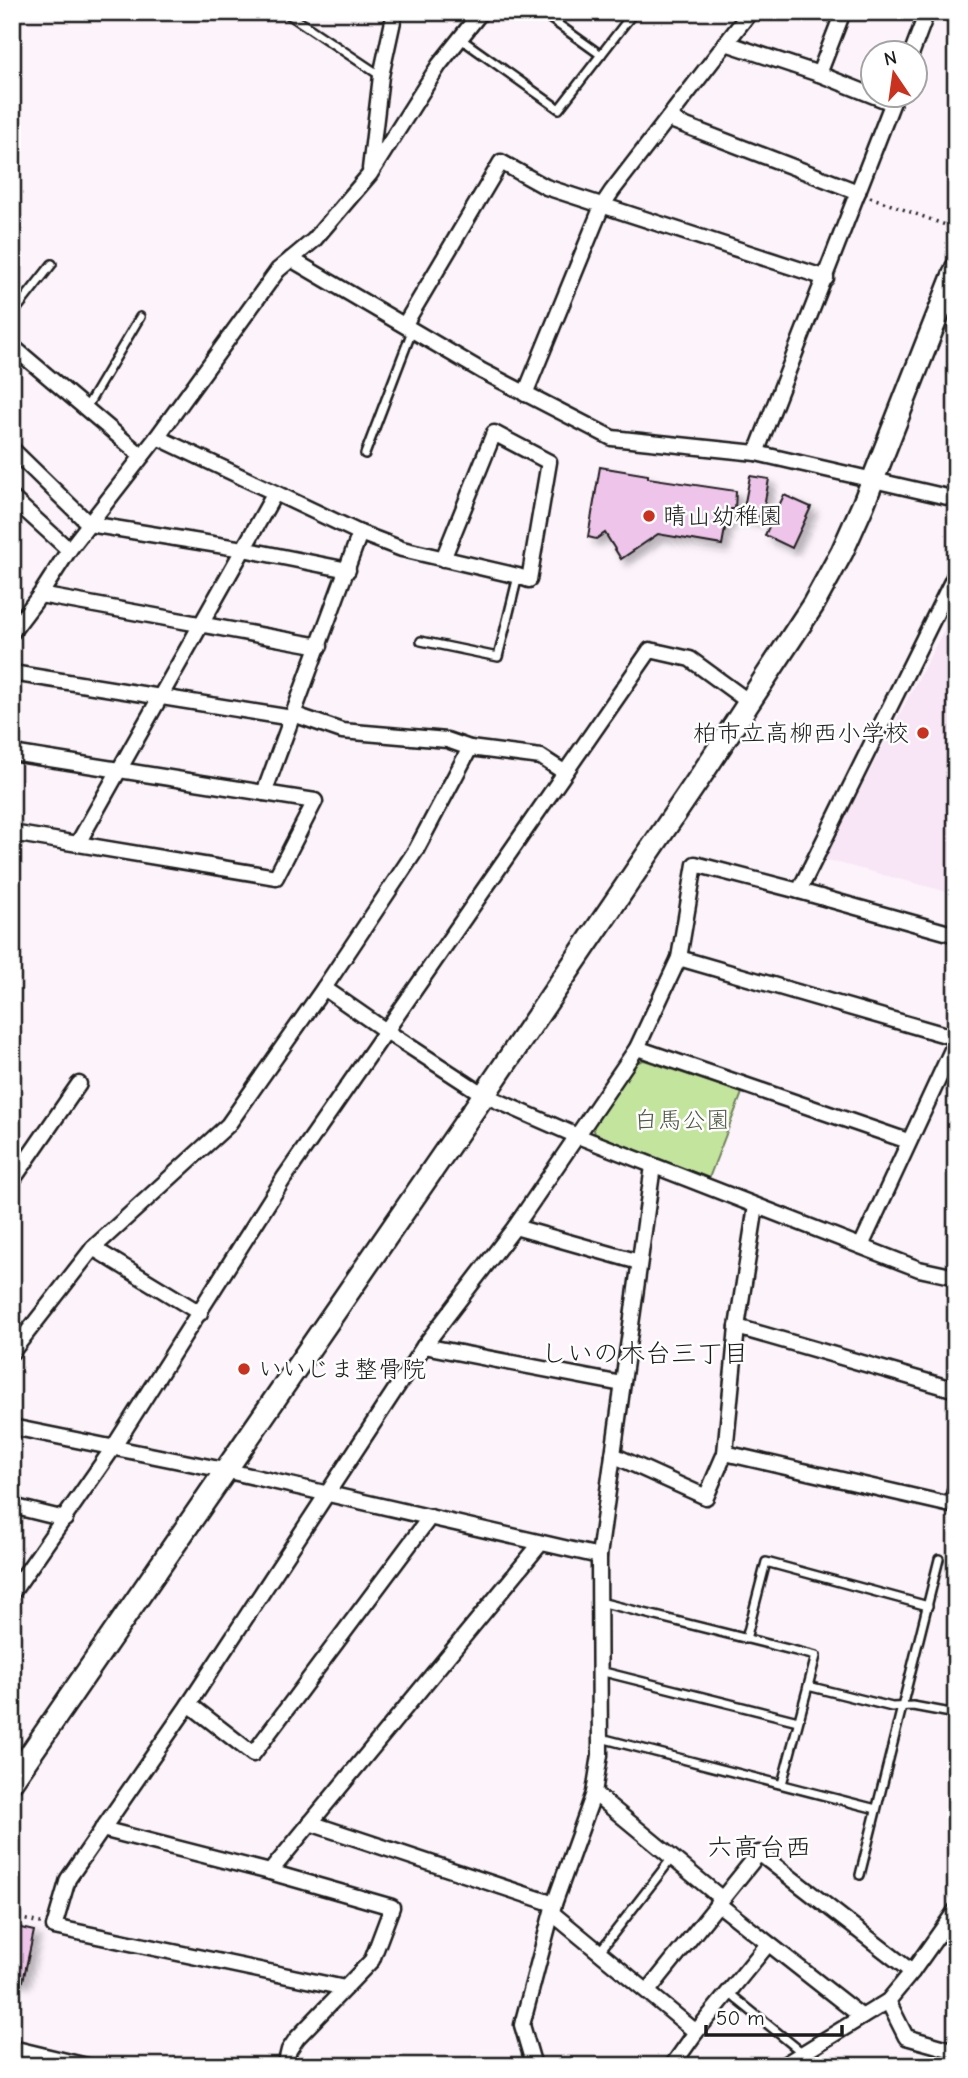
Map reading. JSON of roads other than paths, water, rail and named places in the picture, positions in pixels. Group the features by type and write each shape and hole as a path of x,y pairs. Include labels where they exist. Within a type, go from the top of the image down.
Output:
{"street":[{"path":"370,174 381,76 395,12"},
{"path":"13,629 278,270 314,240 370,174 439,65 481,12"},
{"path":"525,394 603,206 750,12"},
{"path":"819,74 842,12"},
{"path":"917,38 927,12"},
{"path":"726,43 860,88"},
{"path":"757,453 891,108"},
{"path":"668,119 858,192"},
{"path":"409,327 502,162 546,187 826,278"},
{"path":"291,259 525,394 612,438 757,453 956,499"},
{"path":"12,1781 484,1095 813,605 842,552 873,481 956,269"},
{"path":"12,346 142,456"},
{"path":"157,437 360,533 402,550 529,580 549,462 494,433 443,559"},
{"path":"12,449 89,524 243,549 348,570"},
{"path":"78,844 275,493"},
{"path":"12,498 69,550"},
{"path":"264,793 360,533"},
{"path":"799,891 956,573"},
{"path":"40,595 320,646"},
{"path":"12,1593 113,1448 285,1178 650,650 690,659 749,702"},
{"path":"12,673 292,716 342,731 447,740 470,748 541,757 564,772"},
{"path":"12,1352 93,1248 228,1125 416,850 470,748"},
{"path":"12,753 315,801 276,877 12,833"},
{"path":"345,1988 54,1927 68,1879 189,1704 424,1346 515,1227 575,1135 637,1048 679,958 695,864 956,935"},
{"path":"679,958 956,1040 861,1246"},
{"path":"324,988 484,1095 575,1135 919,1269 956,1277"},
{"path":"637,1048 908,1141"},
{"path":"12,1181 18,1159 79,1084"},
{"path":"534,2066 522,2025 553,1908 594,1793 601,1738 598,1556 653,1166"},
{"path":"613,1455 706,1497 725,1453 737,1327 756,1206"},
{"path":"515,1227 639,1262"},
{"path":"93,1248 200,1313"},
{"path":"737,1327 956,1390"},
{"path":"424,1346 622,1384"},
{"path":"12,1427 326,1493 598,1556"},
{"path":"725,1453 951,1505 956,1488"},
{"path":"12,1506 65,1519"},
{"path":"189,1704 253,1754 430,1517"},
{"path":"270,1872 541,1543"},
{"path":"594,1793 768,1944 862,2017"},
{"path":"310,1823 553,1908 696,2032"},
{"path":"102,1829 270,1872 392,1907 372,1960 297,2038 289,2050 285,2066"},
{"path":"648,1992 759,1853 912,1972"},
{"path":"782,2066 888,2001 956,1910"},
{"path":"672,2066 696,2032 768,1944"},
{"path":"888,2001 906,2037 956,2051"},
{"path":"12,2048 87,2066"}],"lane":[{"path":"285,12 381,76"},
{"path":"541,12 601,55"},
{"path":"461,39 559,108 634,12"},
{"path":"12,315 52,264"},
{"path":"85,408 140,317"},
{"path":"365,454 409,327"},
{"path":"421,641 498,657 518,576"},
{"path":"860,1875 939,1559"},
{"path":"746,1639 766,1562 928,1606"},
{"path":"599,1602 816,1656 782,1784"},
{"path":"600,1671 798,1721"},
{"path":"808,1686 892,1707 956,1714"},
{"path":"601,1738 876,1809"},
{"path":"600,1951 672,1858"},
{"path":"728,1992 804,2054"}],"place":[{"name":"晴山幼稚園","path":"649,516"},
{"name":"柏市立高柳西小学校","path":"923,733"},
{"name":"いいじま整骨院","path":"244,1369"}],"district":[{"name":"しいの木台三丁目","path":"645,1353"},
{"name":"六高台西","path":"759,1847"}],"park label":[{"name":"白馬公園","path":"682,1120"}]}
